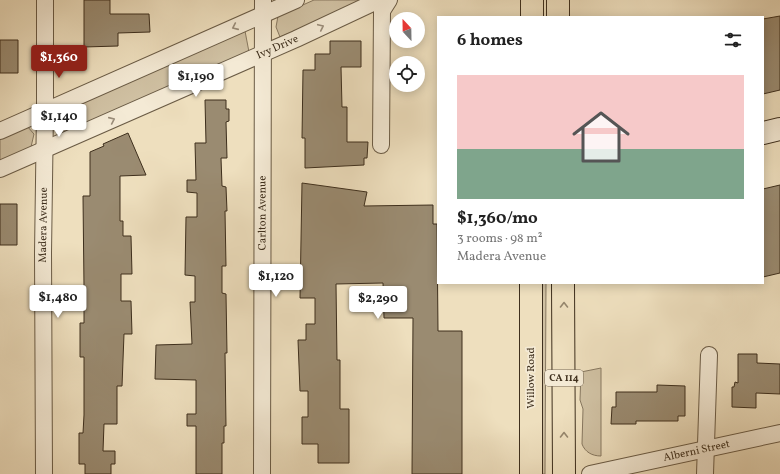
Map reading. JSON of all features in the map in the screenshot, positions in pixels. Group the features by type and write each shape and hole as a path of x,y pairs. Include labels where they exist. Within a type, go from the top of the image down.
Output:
{"main road":[{"path":"532,0 532,16"},
{"path":"558,0 558,16"},
{"name":"Willow Road","path":"531,284 531,474"},
{"name":"CA 114","path":"564,284 564,474"}],"street":[{"name":"Madera Avenue","path":"44,0 44,474"},
{"path":"0,131 263,7 296,0"},
{"name":"Ivy Drive","path":"0,170 263,54 379,0"},
{"path":"381,145 382,11 388,0"},
{"name":"Carlton Avenue","path":"262,474 263,7"},
{"path":"764,133 780,129"},
{"path":"706,474 709,355"},
{"name":"Alberni Street","path":"590,474 780,433"}],"shaded area":[{"path":"314,0 367,0 280,37 276,27 278,16"},
{"path":"245,31 249,52 62,133 56,123 60,111"},
{"path":"27,126 34,134 31,147 0,161 0,138"},
{"path":"536,284 546,284 545,474 537,474"},
{"path":"601,368 601,456 589,453 582,444 583,409 580,400 581,372"}],"building":[{"path":"84,0 110,0 110,14 149,14 150,32 118,33 118,46 84,47"},
{"path":"780,16 780,90 764,94 764,19"},
{"path":"0,40 18,40 18,73 0,73"},
{"path":"330,41 361,41 361,67 341,67 342,107 347,107 347,142 368,142 367,158 364,158 364,165 305,168 305,138 302,138 303,70 315,70 315,54 330,54"},
{"path":"205,100 226,100 226,109 229,109 229,121 226,122 227,158 221,158 222,186 226,187 227,211 225,211 226,266 222,266 222,293 226,294 227,353 225,353 226,426 224,426 224,443 222,443 222,474 196,474 196,426 187,426 187,414 196,414 196,380 155,379 156,345 192,344 190,302 195,302 195,276 185,275 186,217 197,217 197,193 187,192 187,180 196,180 195,143 206,143"},
{"path":"128,133 146,175 120,176 120,221 123,221 123,236 131,236 132,274 121,274 121,301 131,301 132,334 124,334 122,386 117,386 117,424 104,424 103,451 115,451 115,464 111,464 111,474 85,474 85,464 79,464 79,433 83,433 84,415 84,357 80,357 80,323 84,323 83,196 90,196 90,152 104,146 103,144"},
{"path":"302,183 367,192 364,206 433,205 433,224 437,224 438,331 462,331 462,474 412,474 413,318 384,318 383,283 336,284 337,360 340,360 340,409 349,409 349,463 318,463 318,444 302,444 302,417 308,417 308,391 300,391 298,340 306,340 306,324 315,324 315,298 300,298"},
{"path":"780,185 780,273 764,277 764,189"},
{"path":"0,204 17,204 17,245 0,245"},
{"path":"738,354 757,354 757,363 780,364 780,394 756,393 756,408 732,407 732,387 734,387 735,382 738,383"},
{"path":"657,385 685,386 685,416 678,416 678,421 636,421 636,424 611,424 612,407 616,407 616,392 657,392"}]}
